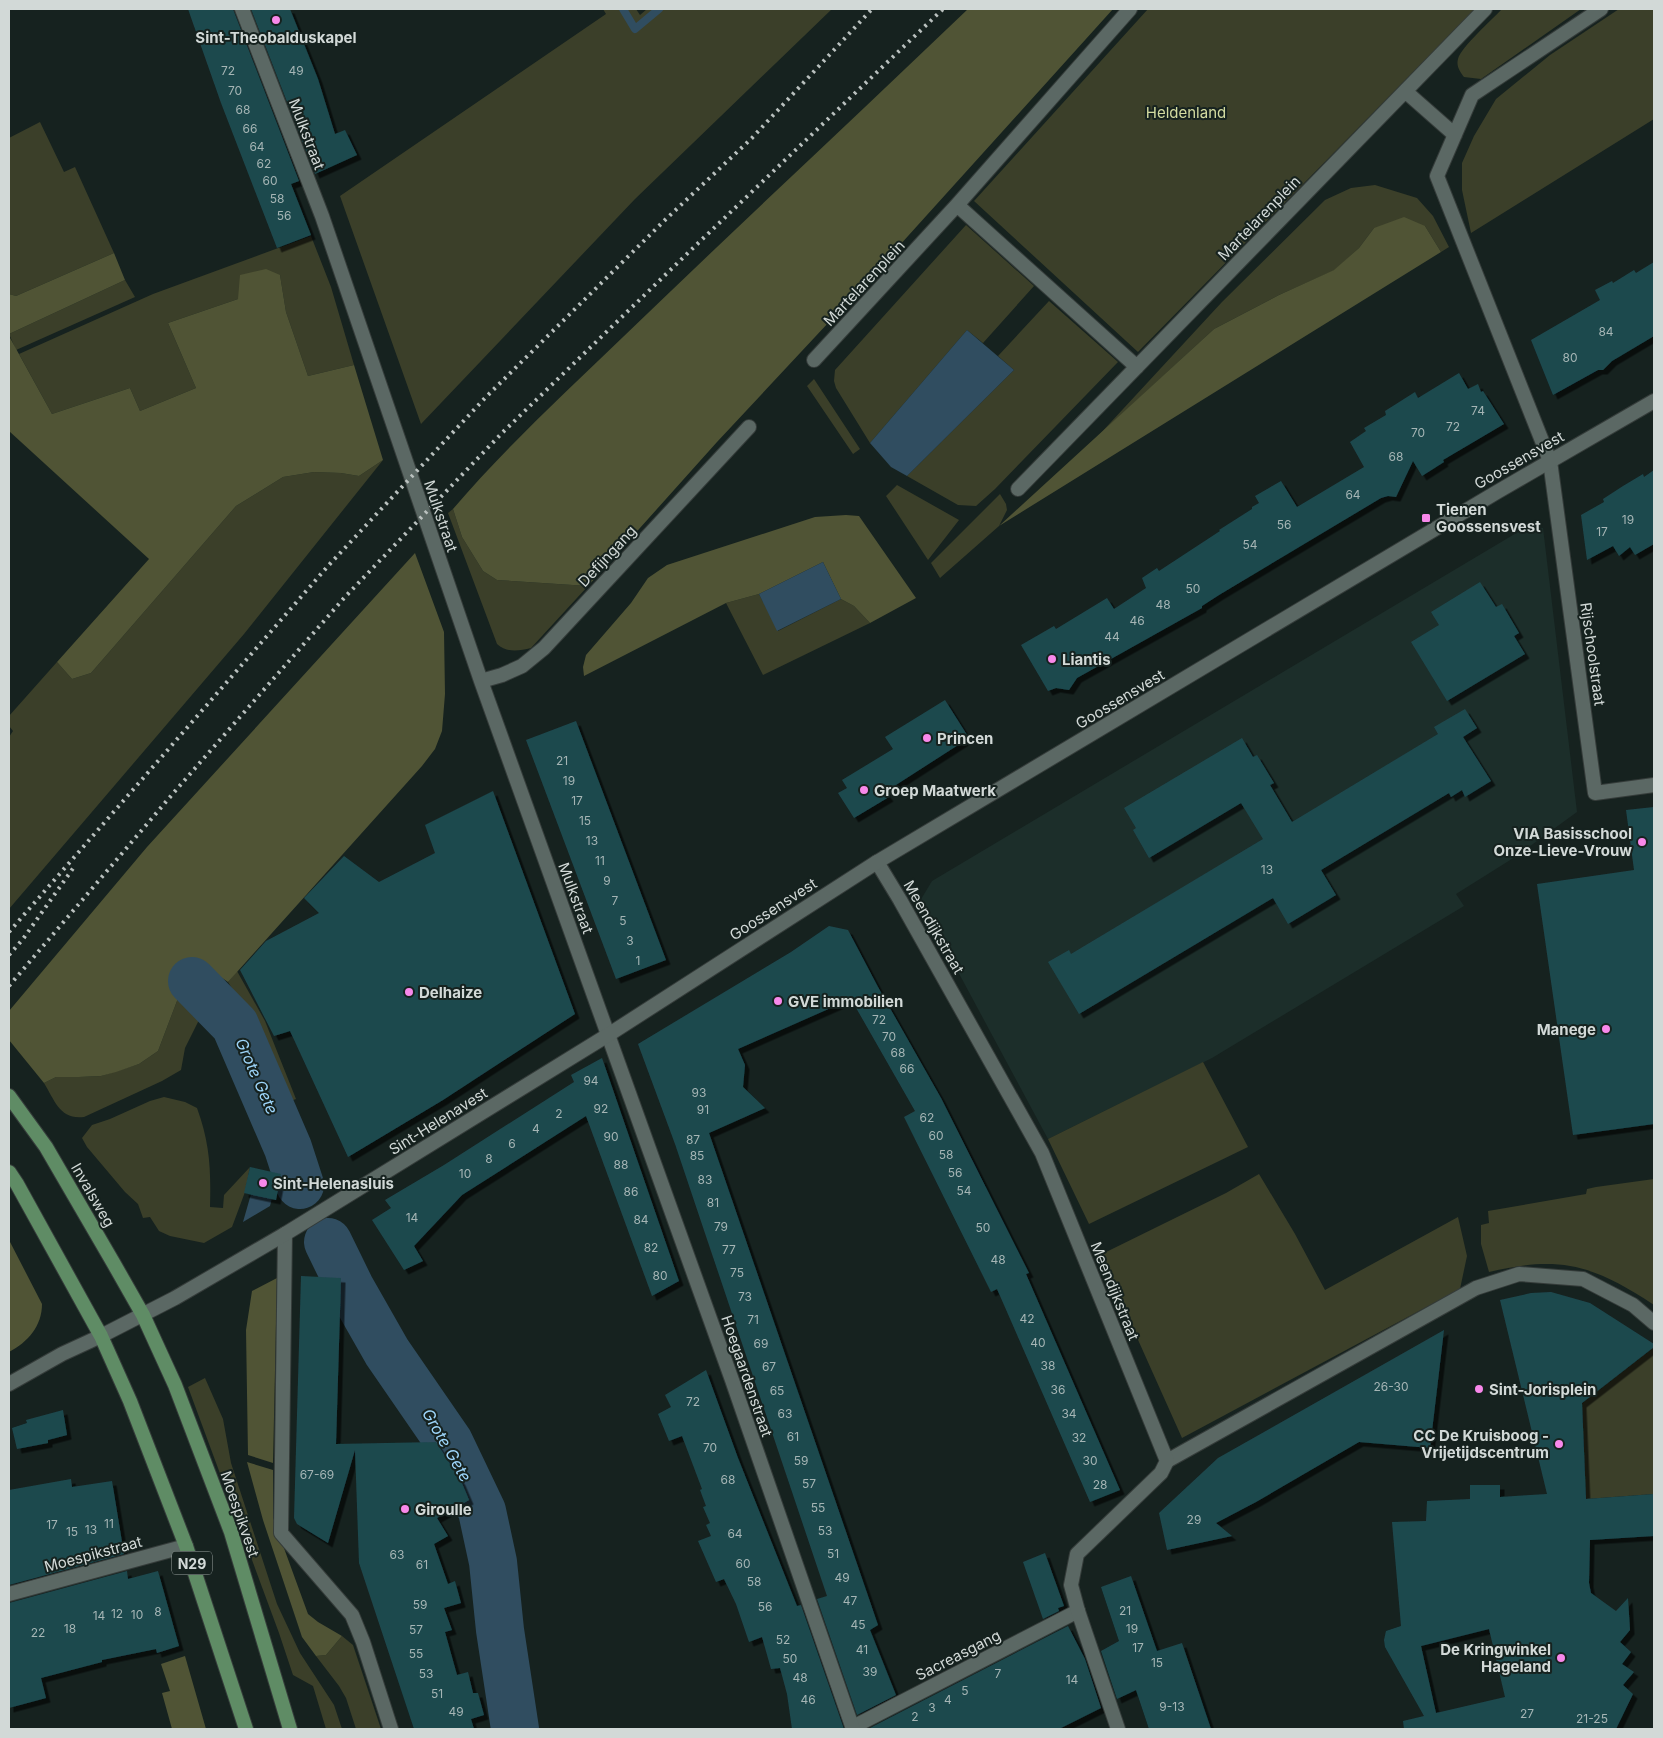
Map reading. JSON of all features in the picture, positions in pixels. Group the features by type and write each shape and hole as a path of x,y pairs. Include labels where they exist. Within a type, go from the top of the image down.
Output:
{"main road":[{"name":"Invalsweg","path":"9,1096 46,1146 143,1315"},
{"name":"N29","path":"9,1172 101,1336 130,1402 186,1546 246,1729"},
{"name":"Moespikvest","path":"143,1315 175,1385 231,1532 290,1729"}],"street":[{"name":"Mulkstraat","path":"242,9 322,216 481,681 608,1035"},
{"name":"Martelarenplein","path":"814,360 957,205 1130,9"},
{"name":"Martelarenplein","path":"1018,489 1485,9"},
{"path":"1550,461 1437,176 1472,95 1601,9"},
{"path":"1406,91 1454,135"},
{"path":"957,205 1137,367"},
{"name":"Goossensvest","path":"608,1035 877,862 1654,401"},
{"name":"Defijngang","path":"481,681 502,675 522,666 544,648 746,430"},
{"name":"Rijschoolstraat","path":"1550,461 1595,794 1654,785"},
{"name":"Meendijkstraat","path":"877,862 905,908 1042,1154 1167,1461"},
{"name":"Sint-Helenavest","path":"9,1384 62,1354 143,1315 285,1234 608,1035"},
{"name":"Hoegaardenstraat","path":"608,1035 732,1380 853,1728"},
{"path":"285,1234 280,1533 352,1615 363,1642 391,1729"},
{"path":"1118,1729 1071,1585 1077,1554 1162,1473 1167,1461 1476,1288 1519,1274 1583,1279 1632,1305 1654,1323"},
{"name":"Moespikstraat","path":"9,1594 186,1546"},
{"name":"Sacreasgang","path":"853,1728 1078,1611"}],"shaded area":[{"path":"1528,526 1543,528 1577,812 1515,857 1456,894 1464,906 1212,1058 1048,1139 920,901 932,881"}],"green space":[{"path":"603,9 636,9 640,15 647,9 832,9 635,199 421,424 340,196 606,14"},
{"path":"968,9 1113,9 588,586 497,580 483,571 462,537 453,509 493,464 557,400"},
{"name":"Heldenland","path":"1148,9 1475,9 1138,352 974,201"},
{"path":"1502,9 1581,9 1481,79 1464,77 1458,64 1460,54"},
{"path":"1619,9 1654,9 1654,119 1471,233 1462,190 1462,163 1474,136 1496,99 1550,55"},
{"path":"40,122 64,172 75,167 114,253 16,296 9,294 9,138"},
{"path":"1375,185 1417,198 1433,216 1449,247 1441,252 1425,226 1374,228 1359,248 1335,270 1279,295 1214,329 1099,435 1222,302 1325,200 1351,188"},
{"path":"1404,217 1425,226 1441,252 999,526 1214,329 1279,295 1334,270 1359,248 1374,228"},
{"path":"966,225 1034,286 983,343 967,330 870,443 836,388 834,381 835,370"},
{"path":"311,236 331,287 354,365 308,376 286,312 280,275 238,299 168,323 196,388 140,411 130,388 52,414 19,354 153,294"},
{"path":"114,253 125,280 9,334 9,294 16,296"},
{"path":"266,269 280,275 286,312 308,376 354,365 383,460 359,476 314,472 283,477 236,506 91,673 72,679 57,662 149,559 9,431 9,336 52,414 130,388 140,411 196,388 168,323 238,299 240,275"},
{"path":"125,280 135,297 16,350 9,334"},
{"path":"1049,301 1118,362 995,489 976,506 958,505 907,476 1014,370 998,356"},
{"path":"814,379 860,449 853,454 807,386"},
{"path":"383,460 244,634 9,909 9,737 13,731 9,726 9,716 57,662 72,679 91,673 236,506 283,477 314,472 359,476"},
{"path":"897,485 959,520 928,560 886,496"},
{"path":"1000,494 1007,510 999,526 940,578 931,563"},
{"path":"453,509 462,537 483,571 497,580 588,586 531,648 509,650 497,644 448,513"},
{"path":"859,516 916,598 870,623 854,606 841,599 823,562 759,594 726,603 584,676 583,667 586,655 631,603 648,578 667,565 815,517"},
{"path":"415,553 444,632 445,694 442,731 435,749 422,766 228,982 197,961 180,993 158,1051 139,1064 116,1072 101,1076 56,1077 44,1083 9,1040 9,1011 147,847"},
{"path":"759,594 778,631 841,599 854,606 870,623 763,675 726,603"},
{"path":"237,971 265,1021 296,1099 280,1105 269,1073 258,1030 228,982"},
{"path":"180,993 201,1016 185,1048 181,1070 162,1081 84,1117 69,1115 59,1108 44,1083 56,1077 101,1076 139,1064 158,1051"},
{"path":"1203,1062 1248,1147 1089,1224 1048,1139"},
{"path":"164,1097 185,1102 197,1108 205,1133 209,1157 210,1207 223,1208 224,1195 250,1167 245,1192 232,1227 204,1243 170,1236 159,1231 150,1217 143,1218 138,1204 125,1192 87,1147 82,1138 92,1125"},
{"path":"1259,1174 1295,1234 1325,1290 1458,1217 1467,1256 1460,1289 1182,1438 1100,1255 1226,1193"},
{"path":"1654,1179 1654,1305 1613,1281 1594,1272 1576,1267 1557,1264 1536,1264 1489,1272 1481,1244 1481,1225 1489,1223 1488,1211 1586,1194 1587,1189 1596,1187"},
{"path":"9,1240 42,1304 40,1319 33,1332 9,1352"},
{"path":"277,1278 273,1463 248,1455 246,1330 252,1291"},
{"path":"1654,1347 1654,1494 1586,1499 1582,1403"},
{"path":"205,1378 223,1419 231,1463 277,1604 300,1653 334,1705 342,1729 326,1729 313,1686 293,1675 188,1387"},
{"path":"247,1462 273,1470 273,1518 308,1614 342,1636 326,1655 316,1656 302,1637 263,1520"},
{"path":"342,1636 353,1645 381,1729 356,1729 346,1698 316,1656 326,1655"},
{"path":"185,1656 206,1729 172,1729 162,1693 170,1691 161,1664"}],"water":[{"path":"967,330 1014,370 907,476 891,467 870,443"},
{"path":"823,562 841,599 777,631 759,594"},
{"path":"251,1194 272,1198 270,1206 243,1222"}],"building":[{"path":"188,9 233,9 299,181 291,184 311,235 277,248 221,103"},
{"path":"251,9 290,9 318,79 335,134 345,130 357,155 315,174"},
{"path":"1654,262 1654,336 1612,361 1603,370 1598,370 1553,395 1531,340 1600,300 1595,290 1612,281 1613,283 1634,270 1636,273"},
{"path":"1459,373 1468,389 1478,384 1481,392 1483,391 1504,424 1443,460 1444,462 1422,476 1413,461 1396,497 1388,496 1381,498 1219,595 1202,606 1202,608 1077,678 1069,690 1056,688 1048,691 1021,645 1054,626 1056,629 1107,598 1114,609 1146,588 1142,578 1157,568 1159,571 1252,509 1252,507 1259,503 1255,496 1281,481 1297,507 1364,467 1350,442 1366,431 1364,428 1386,415 1385,411 1415,392 1418,398"},
{"path":"1654,470 1654,544 1635,555 1630,547 1619,556 1613,546 1587,560 1581,515 1604,502 1603,499 1623,486 1643,474 1644,477"},
{"path":"1480,582 1496,607 1502,604 1519,633 1514,636 1525,654 1447,701 1411,642 1439,625 1431,612"},
{"path":"945,700 969,738 885,792 889,797 854,818 838,793 847,788 842,780 893,749 885,737"},
{"path":"1465,709 1477,728 1463,737 1491,781 1465,797 1462,790 1451,797 1449,793 1321,870 1336,895 1288,924 1273,898 1079,1014 1048,962 1069,950 1071,954 1263,839 1241,803 1149,858 1133,830 1136,828 1124,808 1242,738 1253,757 1257,755 1274,783 1270,785 1292,822 1438,734 1434,727"},
{"path":"576,721 666,960 616,979 526,740"},
{"name":"Delhaize","path":"493,791 575,1014 443,1100 348,1157 290,1031 274,1036 240,970 266,941 319,913 304,898 344,856 379,882 435,853 425,825"},
{"name":"Manege","path":"1654,807 1654,1124 1573,1135 1537,884 1634,870 1626,810"},
{"path":"829,926 848,930 941,1098 1029,1273 1026,1274 1120,1490 1090,1502 997,1289 991,1292 904,1117 915,1111 851,999 738,1049 745,1065 743,1087 765,1108 709,1133 878,1625 870,1630 896,1695 857,1715 817,1599 827,1596 675,1144 638,1044 791,952"},
{"path":"602,1058 679,1281 652,1296 586,1116 462,1195 414,1246 423,1261 404,1270 372,1220 391,1208 385,1200 444,1165 574,1082 571,1075"},
{"name":"Sint-Helenasluis","path":"250,1167 281,1174 276,1200 244,1193"},
{"path":"301,1276 341,1278 336,1444 436,1442 461,1481 469,1500 437,1518 448,1536 434,1544 448,1584 455,1581 461,1603 444,1608 452,1630 445,1632 457,1675 468,1672 473,1693 478,1693 484,1715 471,1719 474,1729 414,1729 359,1563 355,1450 328,1543 297,1524 294,1518"},
{"path":"1551,1292 1590,1303 1654,1344 1654,1347 1582,1403 1586,1499 1654,1494 1654,1536 1590,1540 1589,1583 1591,1593 1616,1611 1628,1598 1630,1630 1620,1642 1631,1652 1622,1664 1634,1672 1623,1685 1633,1694 1616,1729 1404,1729 1403,1721 1424,1716 1385,1647 1386,1631 1401,1626 1392,1522 1426,1521 1427,1501 1470,1499 1470,1485 1500,1485 1500,1497 1547,1494 1500,1300 1531,1293","holes":["1489,1629 1505,1697 1436,1713 1421,1646"]},
{"path":"1444,1330 1430,1448 1359,1442 1216,1523 1232,1536 1167,1550 1159,1513 1218,1458"},
{"path":"706,1370 738,1458 797,1606 801,1605 844,1729 792,1729 787,1694 780,1668 771,1669 762,1637 749,1642 736,1604 724,1579 716,1582 698,1541 711,1536 706,1525 710,1523 703,1507 706,1506 700,1490 702,1489 682,1436 669,1441 658,1414 671,1407 665,1395"},
{"path":"63,1410 67,1435 48,1440 48,1443 17,1449 12,1428 27,1423 26,1420"},
{"path":"71,1479 72,1487 112,1481 124,1554 9,1585 9,1490"},
{"path":"1045,1553 1064,1606 1058,1608 1059,1611 1043,1619 1023,1562"},
{"path":"127,1571 128,1579 158,1571 179,1646 157,1653 156,1649 102,1660 102,1662 41,1678 46,1698 9,1708 9,1603"},
{"path":"1131,1576 1157,1651 1182,1643 1211,1729 1149,1729 1136,1690 1117,1699 1101,1651 1119,1641 1101,1587"},
{"path":"1068,1626 1085,1659 1101,1708 1059,1729 868,1729"}],"waterway":[{"path":"623,9 635,29 659,9"},
{"name":"Grote Gete","path":"192,981 235,1025 288,1148 300,1185"},
{"name":"Grote Gete","path":"328,1242 350,1287 387,1352 449,1442 482,1511 493,1562 500,1630 515,1729"}],"railway":[{"path":"9,932 328,566 485,398 665,220 752,138 872,9"},
{"path":"9,986 176,790 345,597 502,433 943,9"},
{"path":"9,955 23,939 74,867"}],"place":[{"name":"Sint-Theobalduskapel","path":"276,20"},
{"name":"Tienen Goossensvest","path":"1426,518"},
{"name":"Liantis","path":"1052,659"},
{"name":"Princen","path":"927,738"},
{"name":"Groep Maatwerk","path":"864,790"},
{"name":"VIA Basisschool Onze-Lieve-Vrouw","path":"1642,842"},
{"name":"Delhaize","path":"409,992"},
{"name":"GVE immobilien","path":"778,1001"},
{"name":"Manege","path":"1606,1029"},
{"name":"Sint-Helenasluis","path":"263,1183"},
{"name":"Sint-Jorisplein","path":"1479,1389"},
{"name":"CC De Kruisboog - Vrijetijdscentrum","path":"1559,1444"},
{"name":"Giroulle","path":"405,1509"},
{"name":"De Kringwinkel Hageland","path":"1561,1658"}]}
